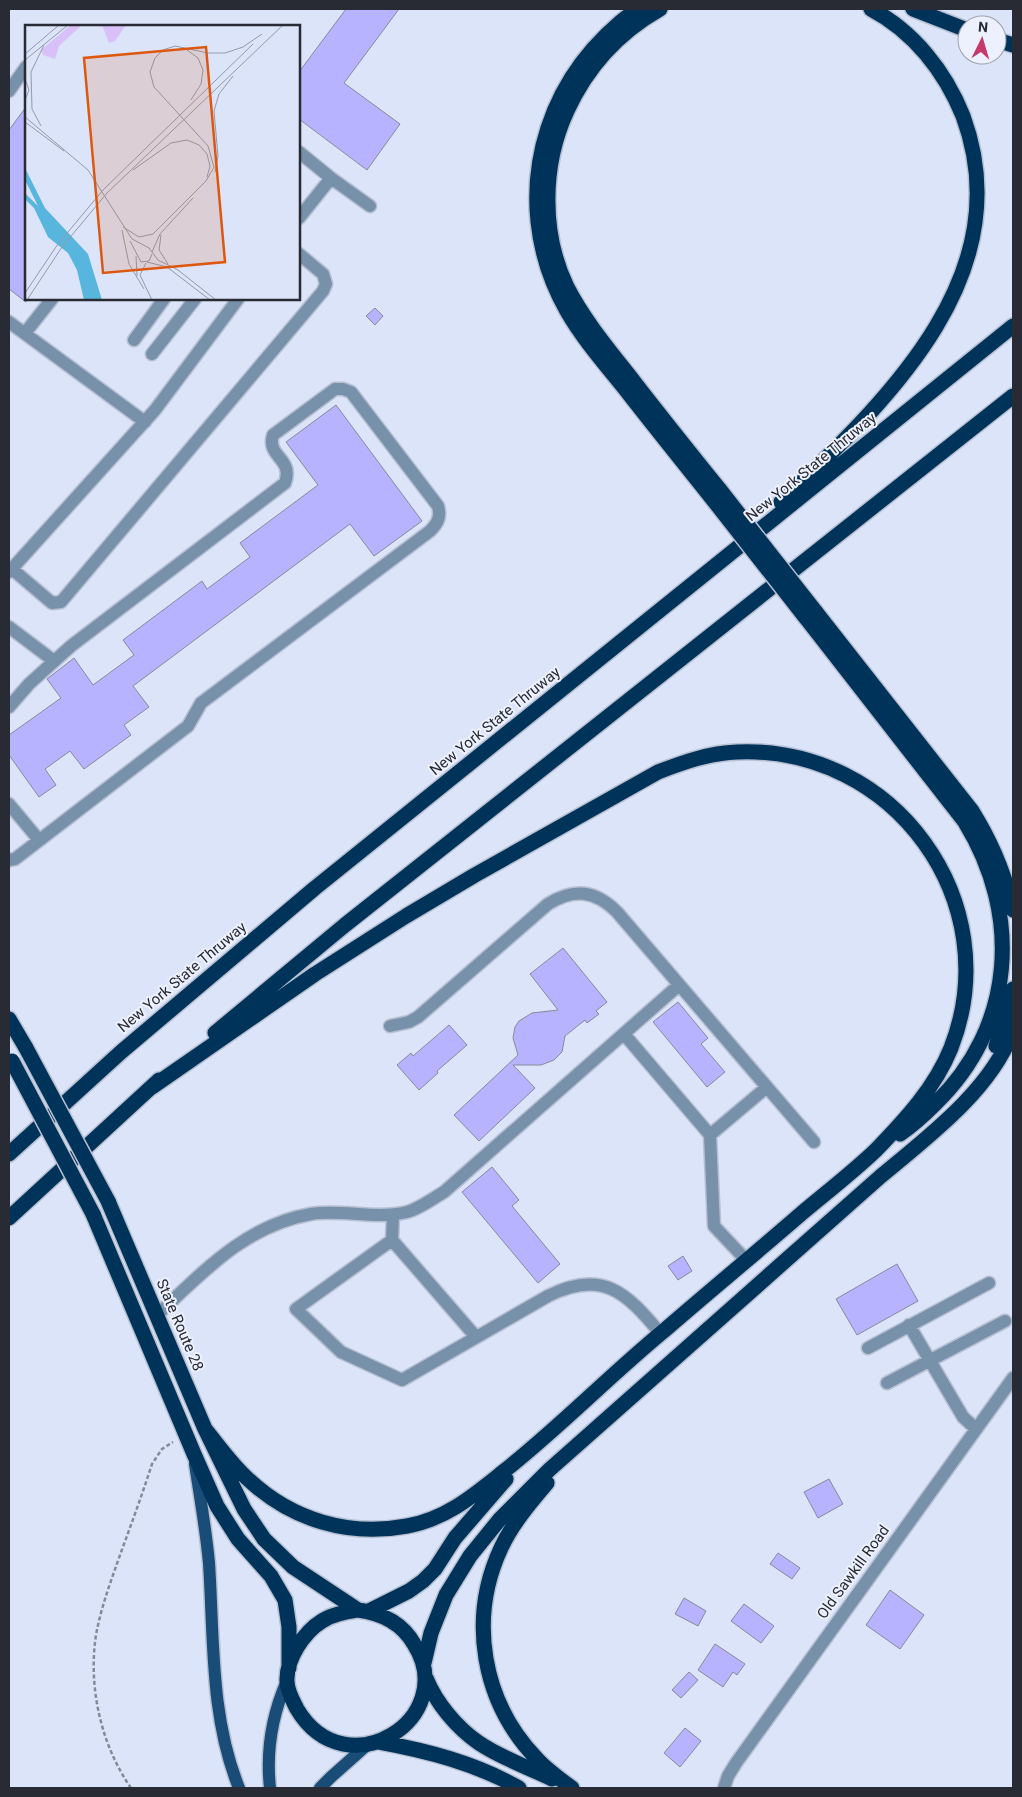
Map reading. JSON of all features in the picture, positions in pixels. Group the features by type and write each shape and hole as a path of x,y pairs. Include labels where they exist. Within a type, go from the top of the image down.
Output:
{"highway":[{"path":"637,9 621,21 588,54 570,80 552,116 539,161 536,190 538,227 548,272 568,313 596,352 715,494 972,811 987,835 999,861 1013,910"},
{"path":"660,9 628,30 612,45 597,61 572,99 563,120 551,163 548,191 550,226 559,268 578,307 715,494"},
{"path":"702,577 836,449 900,380 921,353 942,320 963,277 970,257 975,234 978,190 977,168 963,116 946,82 922,50 900,28 871,9"},
{"path":"913,9 957,26"},
{"name":"New York State Thruway","path":"9,1154 122,1052 249,942 1013,326"},
{"path":"9,1218 152,1087 279,978 1013,396"},
{"path":"205,1429 232,1462 267,1495 312,1519 346,1528 386,1529 429,1521 449,1512 462,1504 529,1451 660,1333 876,1150 907,1129 958,1080 980,1044 992,1016 1001,980 1003,959 1001,916 996,891 982,852 965,822 811,614"},
{"path":"152,1087 315,974 398,921 632,786 658,772 685,761 712,754 766,752 820,764 846,775 889,803 908,822 938,861 956,903 964,943 965,963 963,994 957,1028 950,1050 934,1082 876,1150"},
{"path":"946,1119 970,1090 993,1052 1004,1023 1013,989"},
{"name":"State Route 28","path":"9,1019 108,1201 205,1429 235,1493 253,1524 264,1539 293,1567 364,1610"},
{"path":"10,1059 93,1214 186,1437 217,1506 238,1539 271,1576 285,1600 289,1627 288,1675 292,1700 312,1728 332,1740 355,1746 373,1743 389,1737 408,1722 420,1702 425,1670 438,1614 457,1575 500,1519 591,1432 881,1176 922,1143 973,1093 989,1074 1002,1054 1013,1030"},
{"path":"571,1788 536,1759 522,1742 501,1706 484,1654 483,1617 488,1581 510,1531 531,1502 591,1432"},
{"path":"288,1675 299,1644 314,1627 334,1616 364,1610 409,1592 423,1581 435,1569 455,1538 529,1451"},
{"path":"364,1610 388,1618 404,1630 416,1646 430,1688 466,1733 480,1744 571,1788"},
{"path":"373,1743 419,1750 458,1761 483,1770 519,1788"}],"main road":[{"path":"194,1454 208,1552 213,1665 217,1702 225,1742 239,1788"},
{"path":"270,1788 268,1759 270,1740 278,1701 288,1675"},
{"path":"320,1788 373,1743"}],"street":[{"path":"9,91 25,68"},
{"path":"300,153 370,206"},
{"path":"300,217 331,178"},
{"path":"237,300 145,422 10,570 52,603 61,602 323,291 326,284 323,274 300,255"},
{"path":"25,333 51,300"},
{"path":"134,340 163,300"},
{"path":"152,354 194,300"},
{"path":"9,322 145,422"},
{"path":"9,707 54,660 285,483 288,474 286,466 273,450 271,443 273,436 335,390 343,389 351,392 438,506 440,514 437,524 430,531 201,703 188,726 15,859 9,860"},
{"path":"9,627 54,660"},
{"path":"9,804 39,840"},
{"path":"390,1026 409,1022 418,1017 548,904 558,898 571,894 596,896 608,903 814,1142"},
{"path":"157,1315 211,1264 252,1234 281,1221 311,1214 334,1212 393,1215 409,1211 444,1192 679,985"},
{"path":"624,1034 710,1135 714,1226 746,1260"},
{"path":"710,1135 766,1086"},
{"path":"393,1215 392,1240 476,1337"},
{"path":"392,1240 296,1309 341,1352 402,1380 548,1296 564,1288 580,1284 610,1288 624,1294 660,1333"},
{"path":"868,1348 989,1283"},
{"path":"887,1383 1005,1321"},
{"path":"909,1325 963,1416 976,1429"},
{"name":"Old Sawkill Road","path":"724,1788 728,1776 736,1763 1013,1378"}],"path":[{"path":"131,1788 113,1757 98,1710 94,1686 96,1637 105,1598 152,1464 168,1444 186,1437"}],"building":[{"path":"346,9 399,9 344,83 400,124 367,170 300,120 300,71"},
{"path":"25,108 26,302 9,289 9,130"},
{"path":"375,308 383,316 375,325 366,316"},
{"path":"336,405 422,521 374,556 350,524 133,686 149,707 124,725 131,735 84,769 70,751 45,769 56,785 39,797 9,755 9,735 61,698 47,679 74,658 93,685 134,655 123,640 202,581 207,589 250,557 240,543 318,485 286,442"},
{"path":"563,948 607,1002 596,1011 599,1014 587,1023 585,1020 565,1036 562,1052 554,1060 541,1065 513,1065 535,1088 479,1141 454,1115 518,1055 513,1038 515,1027 519,1021 532,1013 558,1010 530,974"},
{"path":"678,1002 708,1038 701,1044 725,1072 707,1087 653,1022"},
{"path":"449,1025 467,1045 437,1071 438,1073 419,1090 397,1065 411,1053 413,1056"},
{"path":"492,1167 519,1200 512,1206 560,1264 538,1283 462,1192"},
{"path":"683,1256 692,1271 678,1280 668,1266"},
{"path":"897,1264 918,1301 857,1335 836,1299"},
{"path":"829,1479 843,1504 818,1518 804,1492"},
{"path":"778,1553 800,1568 792,1579 770,1564"},
{"path":"890,1590 924,1615 900,1649 866,1625"},
{"path":"684,1598 706,1611 698,1626 675,1614"},
{"path":"744,1604 774,1626 761,1643 731,1621"},
{"path":"715,1644 745,1664 737,1675 733,1672 723,1687 698,1670"},
{"path":"689,1672 698,1680 681,1698 672,1690"},
{"path":"685,1728 701,1741 680,1767 664,1753"}]}
